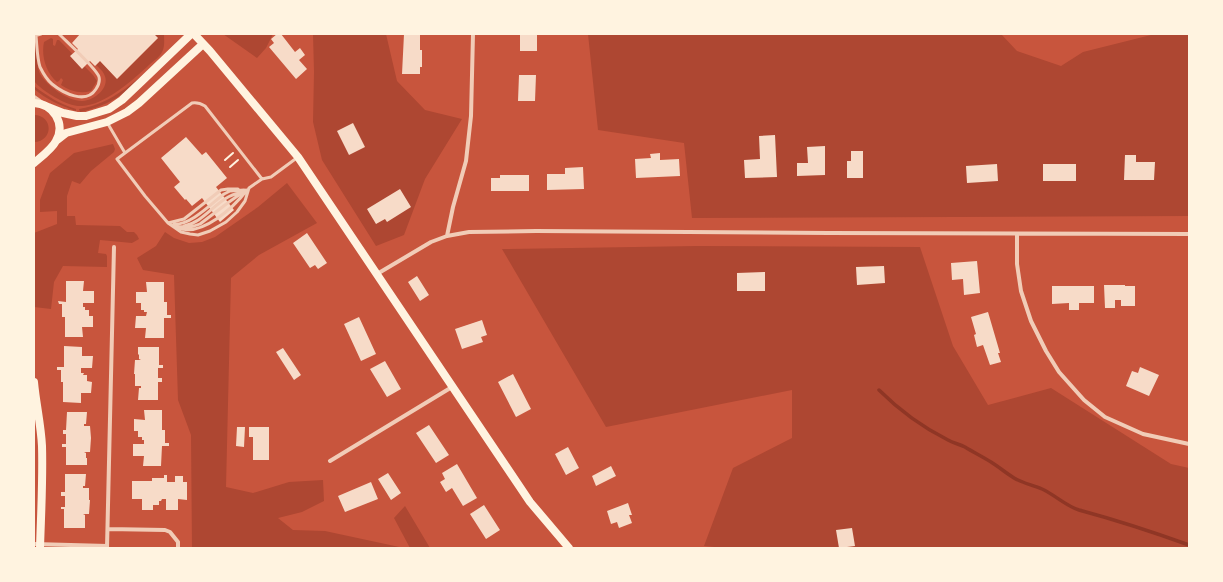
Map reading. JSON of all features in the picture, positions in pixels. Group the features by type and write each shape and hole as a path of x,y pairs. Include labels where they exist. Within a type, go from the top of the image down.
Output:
{"main road":[{"path":"34,103 47,106 64,114 77,116 86,116 109,109 122,100 190,34"},
{"path":"194,34 298,157 530,502 568,548"},
{"path":"57,140 68,132 107,122 123,115 135,106 203,44"},
{"path":"34,163 54,145 60,131 59,122 55,114 47,106"},
{"path":"34,154 46,151"},
{"path":"34,387 34,403"},
{"path":"34,387 40,426 42,457 38,546"}],"street":[{"path":"447,236 453,207 466,161 471,116 473,34"},
{"path":"34,97 47,106"},
{"path":"378,274 431,242 447,236 469,232 1189,234"},
{"path":"1017,234 1017,264 1021,291 1031,321 1046,351 1059,372 1084,400 1105,417 1143,434 1189,444"},
{"path":"38,546 107,547 114,247"},
{"path":"330,461 452,387"},
{"path":"108,528 165,530 170,532 178,542 178,548"}],"lane":[{"path":"41,34 35,36 40,65 44,75 51,84 65,94 78,97 86,96 94,92 98,84 99,77 94,69 59,34"},
{"path":"249,188 245,201 238,212 226,222 210,231 198,235 190,234 181,232 168,223 117,159 192,103 201,103 262,179"},
{"path":"107,122 125,153"},
{"path":"168,223 180,226 194,223 227,197 244,191 262,179 271,177 298,157"},
{"path":"168,223 184,219 222,190 249,188"},
{"path":"168,223 181,230 198,229 204,227 233,206 249,188"}],"path":[{"path":"225,160 233,153"},
{"path":"230,167 239,160"}],"shaded area":[{"path":"154,34 164,34 164,48 160,56 118,91 91,105 76,106 70,104 49,94 34,81 34,44 40,74 43,79 53,88 71,99 77,101 88,100 101,92 104,88 106,79 104,74 96,65 100,61 117,79 158,38"},
{"path":"223,34 273,34 266,48 257,58"},
{"path":"313,34 386,34 397,81 425,110 462,119 425,179 404,235 376,246 322,160 313,122"},
{"path":"588,34 1001,34 1017,51 1061,66 1083,52 1155,34 1189,34 1189,216 692,218 684,143 598,130"},
{"path":"51,38 53,39 53,45 55,46 57,40 59,40 93,75 97,81 91,91 79,92 68,89 61,85 63,80 61,78 57,82 53,78 45,64 43,53 44,42"},
{"path":"161,59 125,92 116,98 105,104 80,112 79,109 103,102 113,97 133,83"},
{"path":"34,86 54,99 76,109 76,111 49,99 34,89"},
{"path":"34,115 45,119 49,128 48,133 41,141 34,142"},
{"path":"113,144 115,149 114,152 91,171 80,184 72,181 67,196 67,216 75,216 76,225 120,226 127,232 134,232 139,239 132,243 100,240 98,253 106,254 107,267 63,266 54,282 51,309 34,307 34,233 57,224 57,211 40,212 40,200 50,173 74,153"},
{"path":"287,183 317,223 259,255 231,278 226,487 253,493 289,482 323,480 324,501 302,512 278,518 293,530 325,531 404,548 192,548 191,435 178,400 174,275 143,270 137,258 156,246 165,232 174,238 189,243 202,242 215,237 258,207"},
{"path":"697,246 920,247 953,346 988,405 1051,388 1171,464 1189,468 1189,548 725,548 704,546 733,468 792,438 792,390 606,427 502,249"},
{"path":"405,506 430,548 410,548 394,518"}],"building":[{"path":"80,34 154,34 158,38 117,79 100,61 95,66 90,61 82,69 70,56 78,49 72,43"},
{"path":"277,34 281,34 295,52 300,48 305,55 299,60 307,69 296,79 269,47 274,43 271,39"},
{"path":"404,34 420,34 422,67 420,67 420,74 402,74"},
{"path":"520,34 537,34 537,51 520,51"},
{"path":"519,75 536,75 535,101 518,101"},
{"path":"353,123 365,147 349,155 337,131"},
{"path":"775,135 777,177 745,178 744,160 760,159 759,136"},
{"path":"186,137 202,155 206,152 227,178 216,187 234,210 220,222 202,198 192,206 186,199 185,200 174,187 180,182 161,158"},
{"path":"825,146 825,175 797,176 797,163 808,163 807,147"},
{"path":"851,151 863,151 863,178 847,178 847,161 851,161"},
{"path":"660,153 660,160 679,159 680,176 636,178 635,159 651,158 650,154"},
{"path":"1125,155 1136,155 1136,162 1155,162 1154,180 1124,180"},
{"path":"997,164 998,181 967,183 966,166"},
{"path":"1043,164 1076,164 1076,181 1043,181"},
{"path":"583,167 584,189 547,190 547,174 565,174 565,168"},
{"path":"500,175 529,175 529,191 491,191 491,178 500,178"},
{"path":"400,189 411,207 387,222 385,219 376,224 367,209"},
{"path":"307,233 327,263 318,269 315,265 310,268 293,243"},
{"path":"977,261 980,293 964,295 963,279 952,280 951,263"},
{"path":"884,266 885,283 857,285 856,267"},
{"path":"765,272 765,291 737,291 737,273"},
{"path":"417,276 429,295 420,301 408,282"},
{"path":"66,281 84,281 83,291 94,291 94,303 83,303 85,310 89,310 89,316 93,316 93,327 82,327 83,337 65,337 65,317 62,317 62,304 59,304 58,301 66,302"},
{"path":"146,282 164,282 164,302 167,302 167,315 171,315 171,318 164,318 164,338 145,338 146,328 135,328 136,316 146,316 147,312 141,310 141,303 136,303 136,292 147,292"},
{"path":"1104,285 1135,286 1135,306 1121,306 1121,300 1115,300 1115,308 1105,308"},
{"path":"1052,286 1094,286 1094,303 1079,303 1079,310 1069,310 1069,303 1052,304"},
{"path":"988,312 1000,353 998,353 1001,362 990,365 983,345 977,347 974,335 976,334 971,317"},
{"path":"359,317 376,354 361,361 344,324"},
{"path":"482,320 487,335 481,337 483,342 462,349 455,329"},
{"path":"64,346 82,347 82,356 93,356 92,368 81,368 81,373 84,373 83,375 87,375 87,381 92,382 91,393 81,393 81,403 63,402 63,382 61,382 61,370 57,370 57,367 64,367"},
{"path":"138,347 159,347 159,365 163,365 163,368 158,368 158,378 162,378 162,382 158,382 158,400 138,400 139,388 141,388 141,386 135,386 134,374 135,360 141,360 139,359"},
{"path":"283,348 301,375 294,380 276,352"},
{"path":"385,361 401,389 387,397 370,369"},
{"path":"1140,367 1159,375 1149,396 1126,386 1132,371 1138,373"},
{"path":"513,374 531,409 516,417 498,382"},
{"path":"144,410 162,410 162,430 165,430 165,443 169,443 169,446 162,446 161,466 143,466 144,456 133,456 133,444 144,444 142,437 138,437 138,431 134,431 134,419 145,420"},
{"path":"67,412 87,412 86,424 84,424 84,426 90,426 91,438 90,452 84,452 86,453 87,465 66,465 66,447 62,447 62,444 66,444 66,434 63,434 63,430 66,430"},
{"path":"429,425 449,455 436,463 416,433"},
{"path":"237,427 245,427 244,447 236,446"},
{"path":"249,427 269,427 269,460 253,460 253,437 249,437"},
{"path":"568,447 579,468 566,475 555,454"},
{"path":"457,464 477,498 463,506 452,488 446,492 440,482 445,479 442,473"},
{"path":"611,466 616,476 596,486 592,476"},
{"path":"388,473 401,493 391,500 378,479"},
{"path":"65,474 86,474 85,486 83,486 83,488 89,488 90,500 89,514 83,514 85,515 85,528 64,528 64,509 61,509 61,507 65,507 65,496 61,496 61,492 65,492"},
{"path":"164,475 167,475 167,482 175,482 175,476 183,476 183,482 187,482 187,500 178,499 178,510 166,510 166,499 162,499 159,501 159,505 153,505 153,510 142,510 142,499 132,499 132,481 152,481 152,478 164,478"},
{"path":"371,482 378,499 345,512 338,496"},
{"path":"628,503 632,515 629,515 632,523 619,528 617,522 611,524 607,511"},
{"path":"484,505 500,530 486,539 470,514"},
{"path":"852,528 855,546 839,548 836,530"}],"waterway":[{"path":"879,390 920,424 938,435 985,458 1017,480 1042,489 1079,510 1134,526 1189,545"}]}
